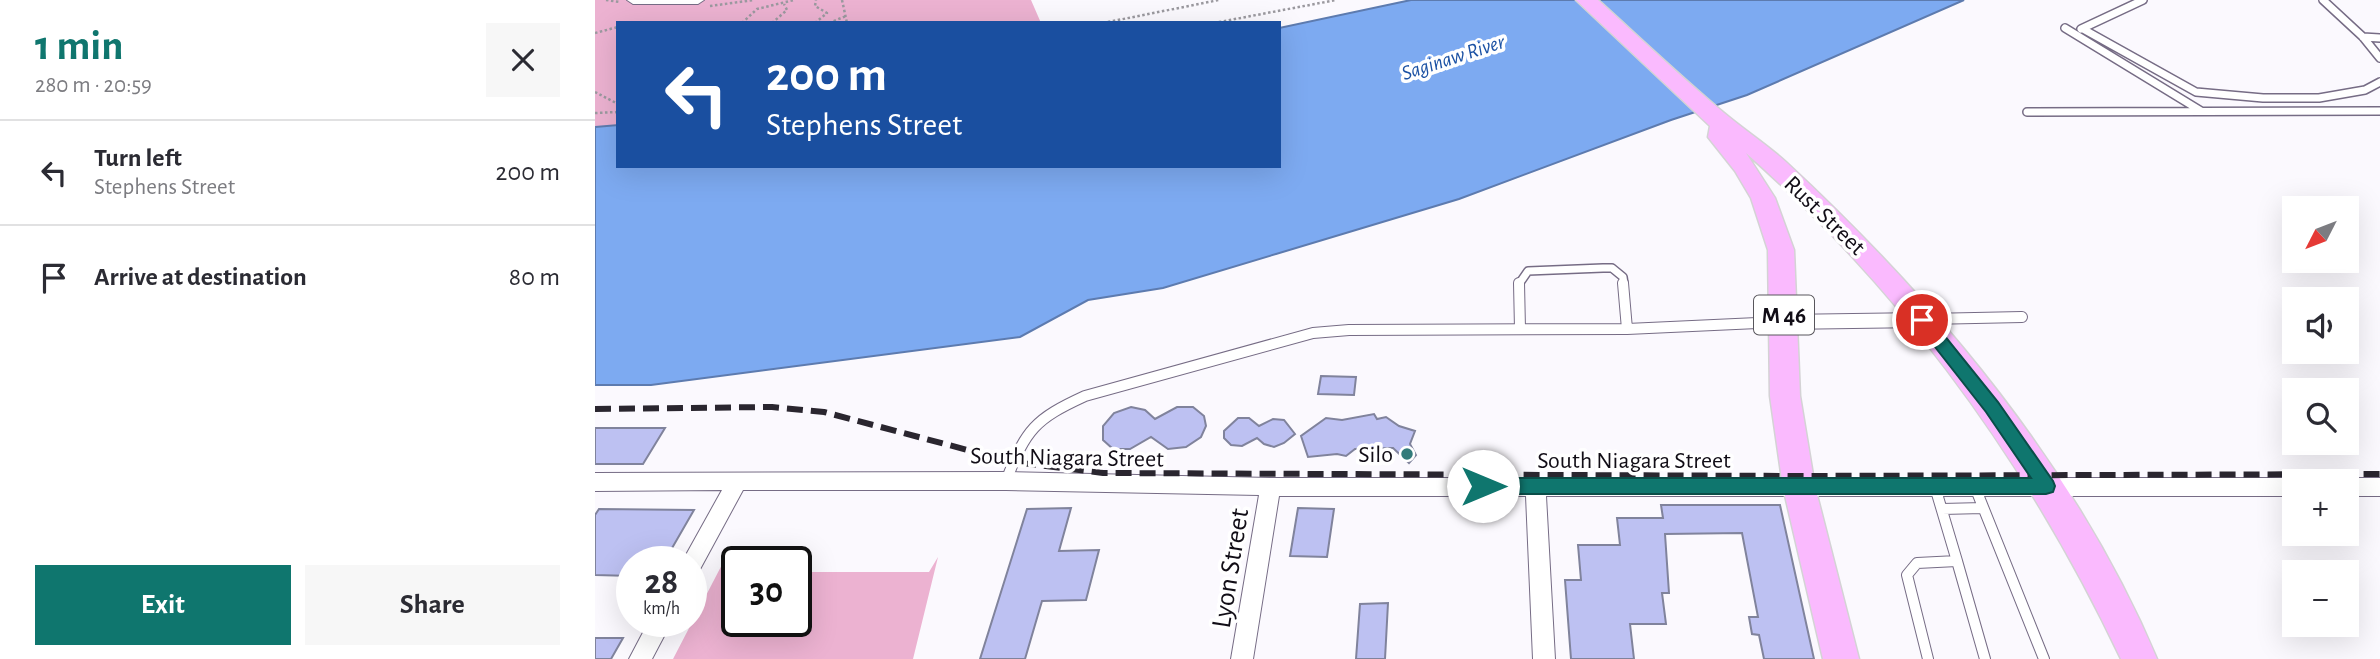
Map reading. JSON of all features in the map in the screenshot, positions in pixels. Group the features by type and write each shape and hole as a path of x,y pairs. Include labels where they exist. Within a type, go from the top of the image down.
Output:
{"highway":[{"name":"M 46","path":"1586,0 1718,121 1720,137 1754,182 1777,232 1783,269 1785,396 1799,487 1842,659"},
{"name":"Rust Street","path":"1718,121 1735,131 1827,215 1877,267 1922,320"},
{"name":"M 46","path":"1922,320 1992,407 2046,486 2095,572 2139,659"}],"street":[{"path":"633,0 698,0"},
{"path":"1784,322 1922,320"},
{"name":"South Niagara Street","path":"595,482 1006,481 1271,487 2282,487"},
{"path":"702,546 737,483"},
{"path":"1536,486 1544,659"},
{"name":"Lyon Street","path":"1242,659 1271,487"},
{"path":"2359,487 2380,487"},
{"path":"640,659 652,637"}],"lane":[{"path":"2074,34 2142,0"},
{"path":"2323,0 2363,37 2380,58"},
{"path":"2065,28 2202,112"},
{"path":"2083,29 2196,92 2217,95 2330,97 2365,91 2380,82"},
{"path":"2363,37 2380,38"},
{"path":"2027,112 2380,111"},
{"path":"1520,329 1520,283 1528,271 1612,268 1623,277 1627,329"},
{"path":"1922,320 2022,317"},
{"path":"1006,481 1025,435 1037,421 1084,396 1288,338 1349,330 1627,329 1784,322"},
{"path":"1975,486 2044,659"},
{"path":"1935,487 1985,659"},
{"path":"1942,509 1983,508"},
{"path":"1928,659 1907,576 1917,563 1957,561"}],"path":[{"path":"744,21 757,9 794,0"},
{"path":"817,0 815,6 827,13 817,21"},
{"path":"842,0 847,21"},
{"path":"1113,21 1219,0"},
{"path":"1225,21 1336,0"},
{"path":"774,21 787,10 784,4"},
{"path":"834,21 846,16"},
{"path":"595,33 616,28"},
{"path":"595,92 616,103"},
{"path":"595,113 616,112"}],"shaded area":[{"path":"595,0 1031,0 1040,21 616,21 616,125 595,127"},
{"path":"938,557 913,659 673,659 684,637 707,637 707,594 721,567 721,637 812,637 812,572 929,572"}],"water":[{"name":"Saginaw River","path":"1411,0 1964,0 1747,95 1671,120 1459,199 1163,288 1088,300 1020,337 651,385 595,385 595,127 616,125 616,168 1281,168 1281,28"}],"building":[{"path":"1321,376 1356,377 1354,395 1318,394"},
{"path":"1131,407 1145,410 1155,419 1177,407 1193,407 1204,416 1206,426 1201,437 1186,447 1168,449 1151,437 1130,449 1113,449 1103,440 1103,426 1114,413"},
{"path":"1374,414 1377,419 1386,417 1399,426 1415,431 1410,444 1416,455 1409,463 1393,448 1355,449 1346,456 1337,454 1308,457 1301,436 1326,418 1342,420"},
{"path":"1238,418 1249,418 1259,426 1273,419 1284,420 1295,434 1274,447 1257,438 1242,446 1231,445 1224,438 1224,431"},
{"path":"595,428 665,428 643,464 595,464"},
{"path":"1661,505 1780,505 1814,659 1764,659 1759,635 1752,634 1749,617 1758,617 1742,533 1665,534 1669,593 1662,593 1666,624 1630,624 1634,659 1571,659 1565,580 1581,580 1578,545 1620,545 1617,518 1663,518"},
{"path":"1071,508 1059,551 1099,550 1086,600 1042,601 1025,659 980,659 1027,509"},
{"path":"1298,508 1334,509 1327,557 1290,556"},
{"path":"599,509 694,510 673,546 616,546 616,576 595,575 595,515"},
{"path":"1388,603 1385,659 1356,659 1360,604"},
{"path":"595,638 623,638 611,659 595,659"}],"railway":[{"path":"595,409 772,407 824,412 1013,462 1103,473 1798,476 2380,474"}],"place":[{"name":"Silo","path":"1407,454"}],"route":[{"path":"1483,486 2046,486 1992,407 1922,320"}]}
